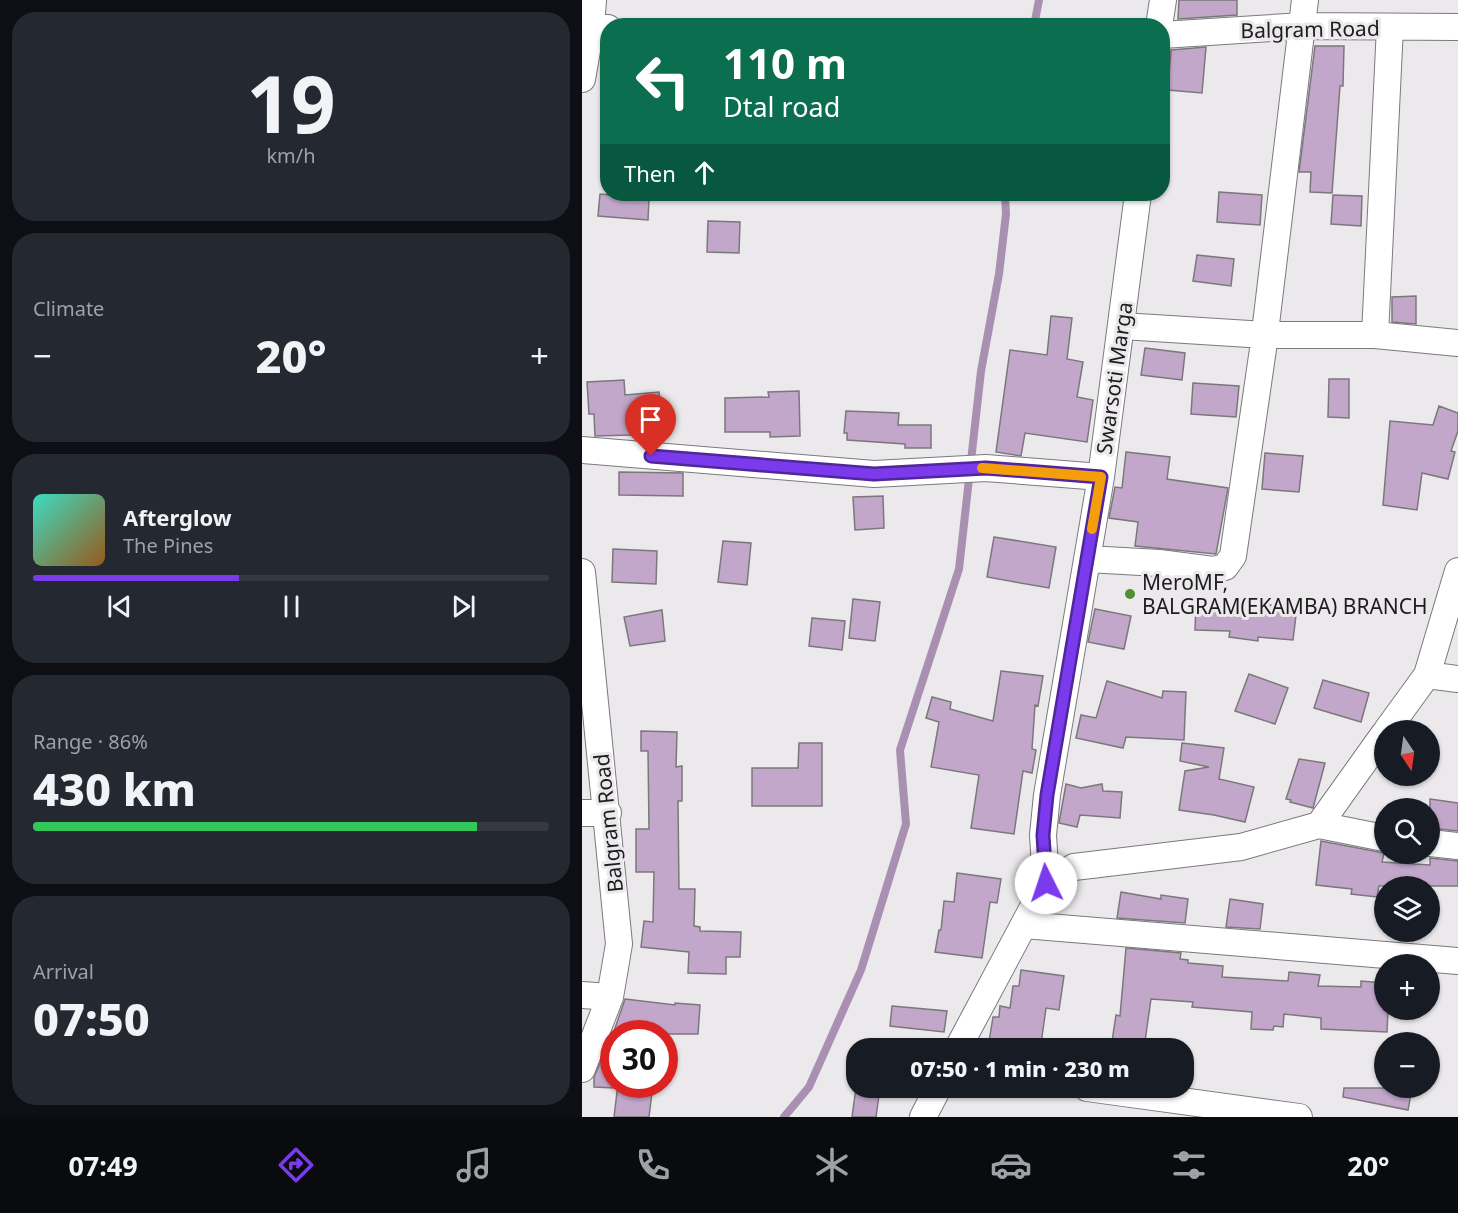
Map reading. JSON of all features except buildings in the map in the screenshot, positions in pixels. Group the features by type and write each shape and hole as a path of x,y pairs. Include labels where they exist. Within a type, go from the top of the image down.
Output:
{"street":[{"path":"582,79 593,28 593,0"},
{"path":"1161,18 1163,0"},
{"path":"1087,559 1159,563 1214,570 1225,567 1233,556 1265,335 1305,0"},
{"name":"Balgram Road","path":"1170,35 1303,26 1458,27"},
{"path":"1375,335 1390,27"},
{"name":"Swarsoti Marga","path":"1046,883 1043,835 1047,795 1101,477 1137,201"},
{"path":"1122,326 1265,335 1375,335 1458,343"},
{"path":"582,450 874,474 970,469 1101,477"},
{"path":"1394,720 1427,675 1458,571"},
{"name":"Balgram Road","path":"582,572 608,813 619,944 610,997 582,1069"},
{"path":"1427,675 1458,680"},
{"path":"1318,825 1374,748"},
{"path":"582,813 608,813"},
{"path":"963,1038 1046,883 1074,867 1241,847 1318,825 1374,836"},
{"path":"1440,844 1458,846"},
{"path":"1024,926 1458,961"},
{"path":"582,995 610,997"},
{"path":"923,1117 933,1098"},
{"path":"1160,1098 1299,1117"}],"waterway":[{"path":"1036,18 1039,0"},
{"path":"784,1117 809,1087 861,970 906,824 900,750 959,569 981,371 999,274 1005,201"}],"slow traffic":[{"path":"982,468 1101,477 1092,529"}],"place":[{"name":"MeroMF, BALGRAM(EKAMBA) BRANCH","path":"1130,594"}],"route":[{"path":"651,456 874,474 986,468 1101,477 1047,795 1043,835 1046,883"}]}
